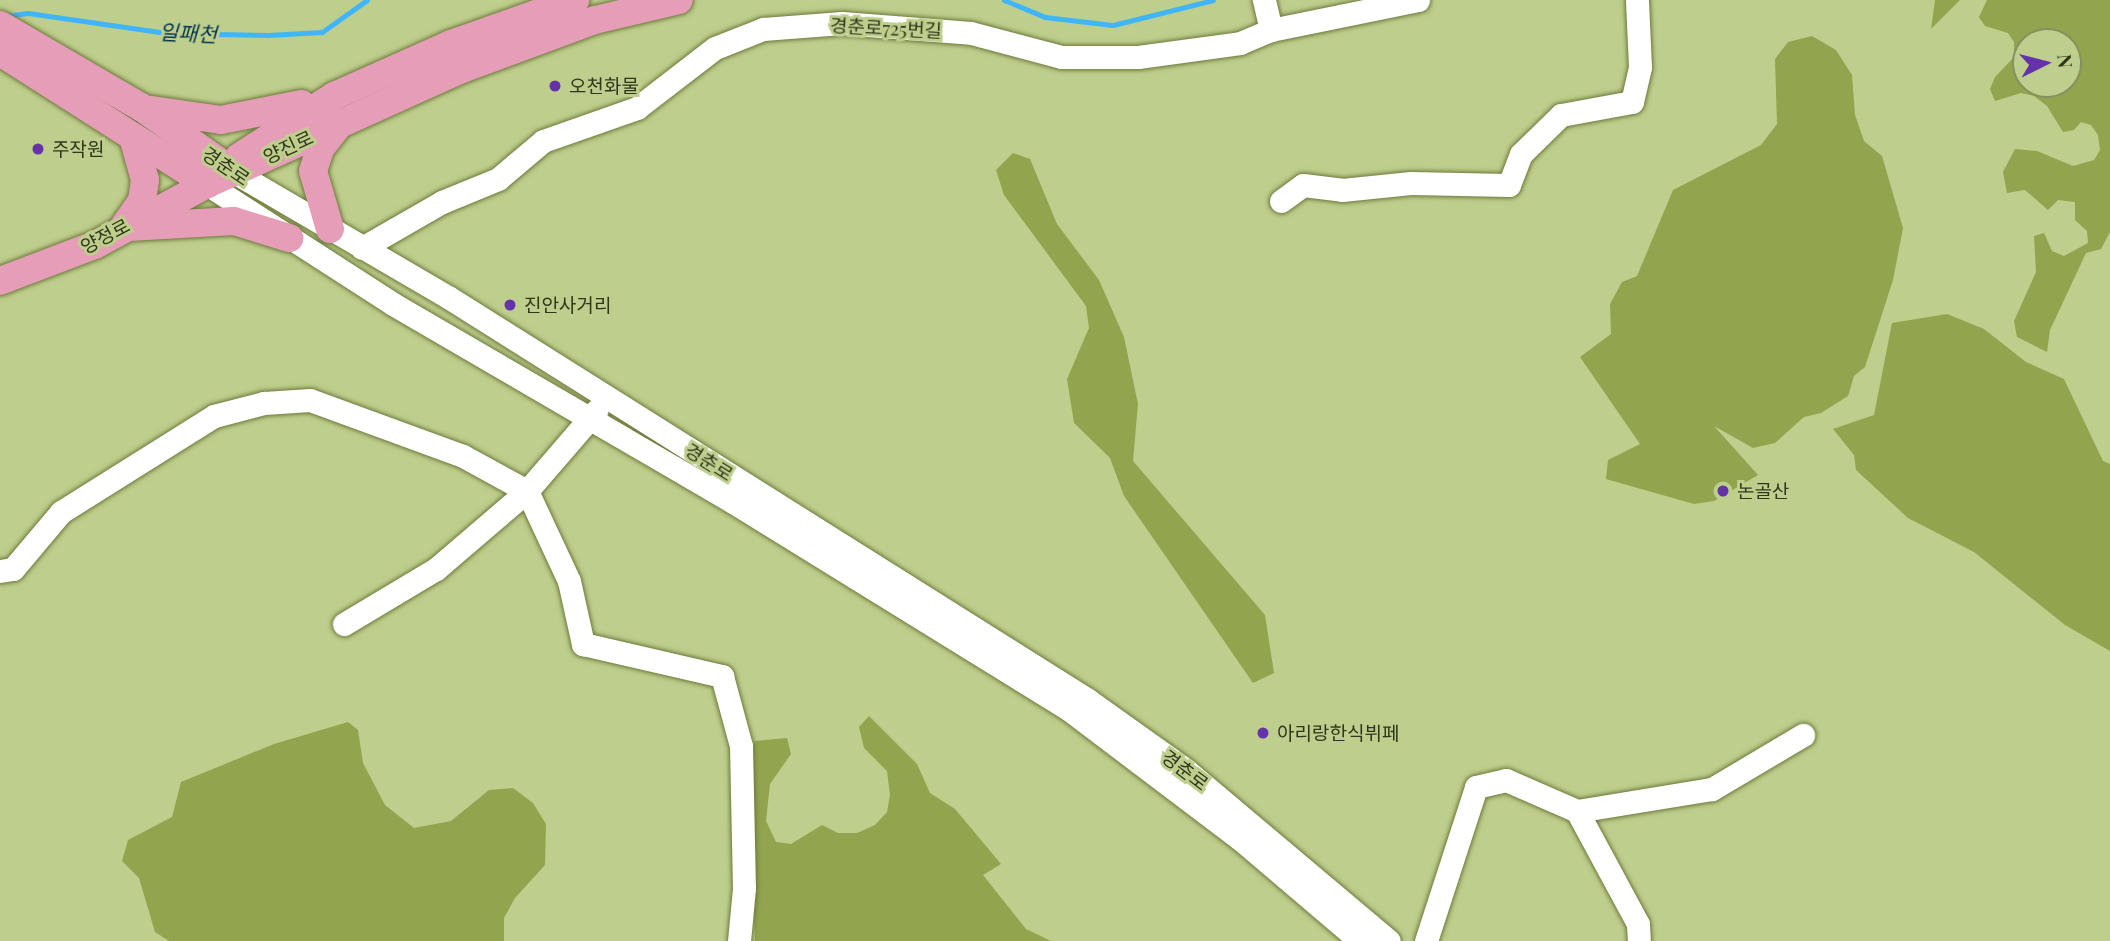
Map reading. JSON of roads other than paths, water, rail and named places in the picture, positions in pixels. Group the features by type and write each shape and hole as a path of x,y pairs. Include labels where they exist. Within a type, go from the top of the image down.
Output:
{"main road":[{"name":"양진로","path":"337,109 451,44 575,0"},
{"name":"양진로","path":"222,174 262,138 337,109 459,70 595,20 679,0"},
{"name":"경춘로","path":"0,25 141,107 222,174"},
{"name":"경춘로","path":"0,52 133,137 222,174"},
{"path":"141,107 221,120 337,109 313,171 330,229"},
{"path":"123,227 142,201 145,180 133,137"},
{"name":"양정로","path":"0,281 95,245 222,174"},
{"path":"123,227 233,221 289,238"}],"street":[{"name":"경춘로725번길","path":"362,248 442,202 498,179 543,141 637,108 715,48 763,29 842,23 971,33 1062,57 1138,57 1240,43 1268,17 1418,0"},
{"path":"1281,201 1303,186 1342,190 1411,183 1509,185 1521,154 1561,115 1632,102 1640,67 1637,0"},
{"name":"경춘로","path":"222,174 362,248 605,396 1088,700 1186,770 1389,941"},
{"name":"경춘로","path":"222,174 289,238 589,422 733,502 1067,708 1239,838 1360,941"},
{"path":"344,624 436,569 527,491 589,422 605,396"},
{"path":"0,571 13,569 61,512 214,416 264,403 310,400 463,456 527,491 569,581 583,644 722,676 741,746 744,888 739,941"},
{"path":"1426,941 1476,787 1506,780 1577,811 1712,789 1803,735"},
{"path":"1577,811 1638,924 1639,941"}],"waterway":[{"name":"일패천","path":"4,16 28,13 167,33 268,35 322,32 367,0"},
{"name":"일패천","path":"1004,0 1045,17 1113,25 1213,0"}],"place":[{"name":"오천화물","path":"555,86"},
{"name":"주작원","path":"38,149"},
{"name":"진안사거리","path":"510,305"},
{"name":"논골산","path":"1723,491"},
{"name":"아리랑한식뷔페","path":"1263,733"}]}
